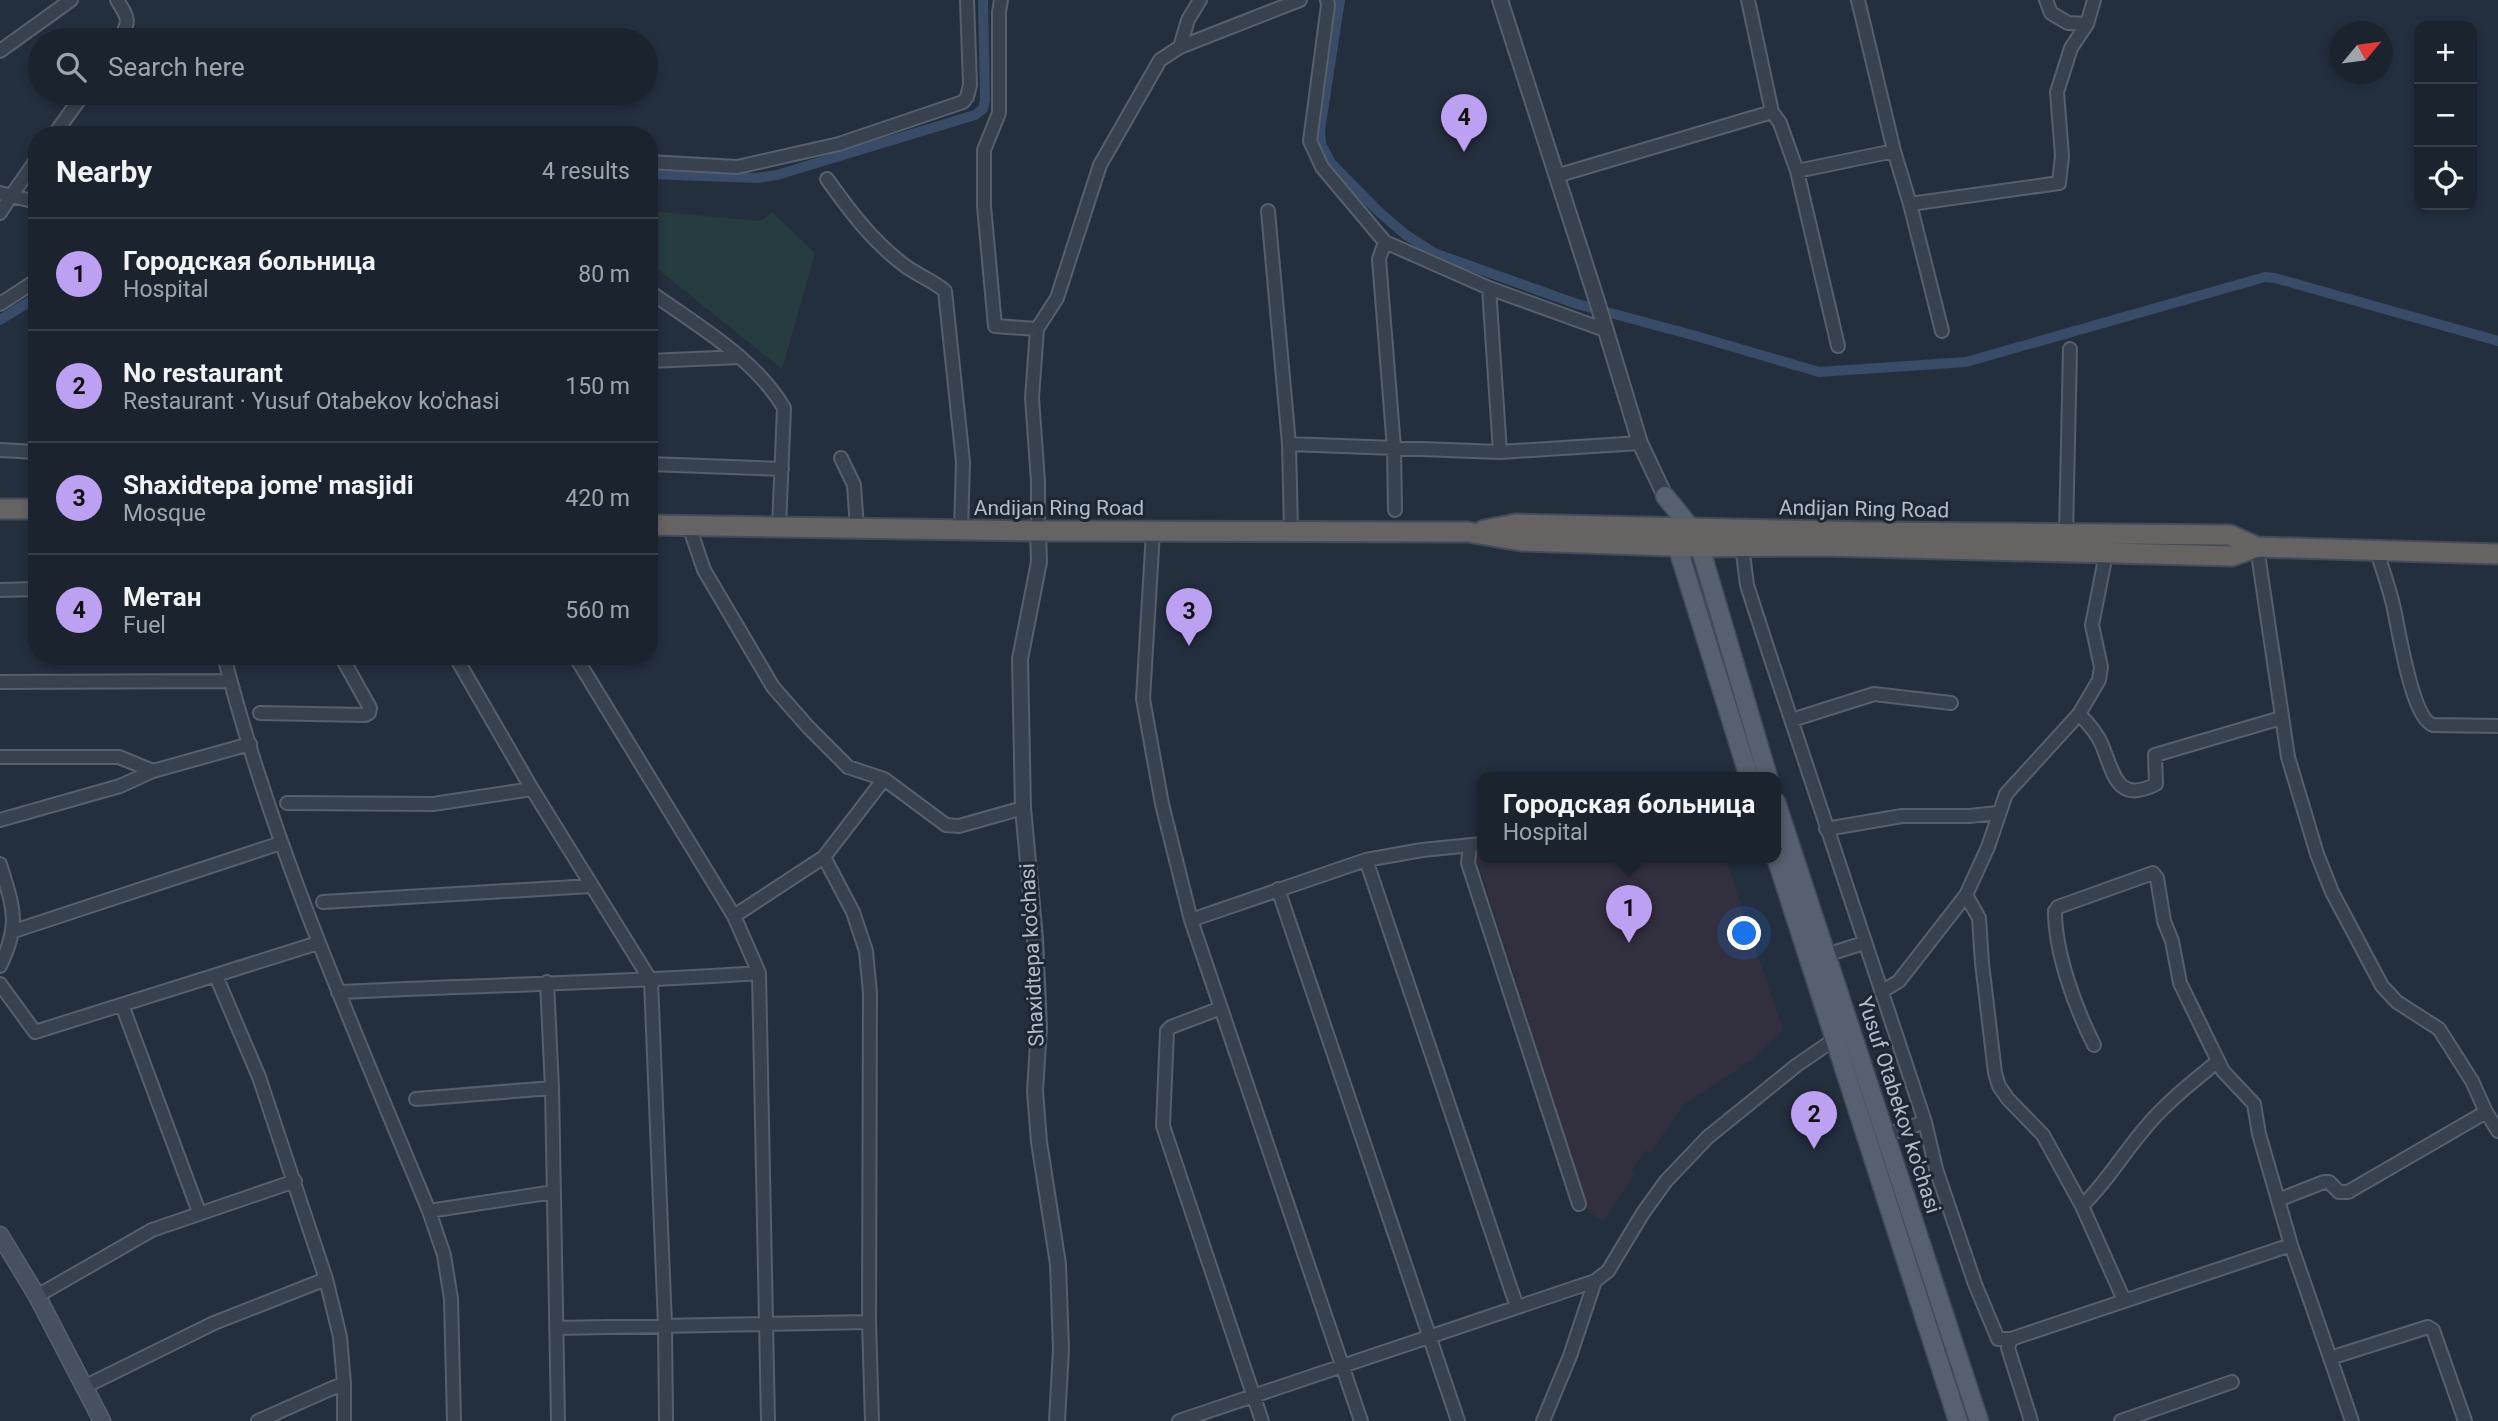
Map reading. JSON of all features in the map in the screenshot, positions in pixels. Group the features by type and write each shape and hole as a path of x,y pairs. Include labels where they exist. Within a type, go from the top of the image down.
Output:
{"highway":[{"path":"0,509 28,509"},
{"name":"Andijan Ring Road","path":"658,525 1153,532 1468,532 1521,541 1674,537 1700,547 2232,556 2257,547"},
{"name":"Andijan Ring Road","path":"1674,537 1690,528 2230,536 2257,547 2498,554"}],"main road":[{"path":"1665,496 1690,528 1700,547 1767,772"},
{"path":"1665,496 1674,537 1746,772"},
{"name":"Yusuf Otabekov ko'chasi","path":"1781,817 1979,1421"},
{"name":"Yusuf Otabekov ko'chasi","path":"1778,863 1958,1421"},
{"path":"0,1235 37,1296 102,1421"}],"street":[{"path":"32,28 71,0"},
{"path":"117,0 127,16 126,28"},
{"path":"658,162 737,166 839,144 963,102 970,85 967,0"},
{"path":"1001,0 999,113 984,150 984,206 995,326 1037,329"},
{"path":"1180,47 1188,20 1200,0"},
{"path":"1038,531 1038,481 1032,398 1037,329 1057,298 1100,166 1160,60 1180,47 1300,0"},
{"path":"1326,0 1327,16 1310,141 1322,167 1385,242 1489,288 1604,327"},
{"path":"1500,0 1640,443 1665,496"},
{"path":"1748,0 1772,112 1780,123 1797,171 1838,346"},
{"path":"1857,0 1942,331"},
{"path":"2046,0 2051,13 2068,23 2087,24"},
{"path":"1910,204 2059,183 2062,156 2057,92 2071,48 2087,24 2094,0"},
{"path":"0,51 28,31"},
{"path":"60,126 75,105"},
{"path":"1556,176 1772,112"},
{"path":"1797,171 1894,150"},
{"path":"0,213 5,194 28,169"},
{"path":"827,179 861,226 905,266 945,291 962,462 961,530"},
{"path":"5,194 28,200"},
{"path":"1268,211 1289,444 1291,531"},
{"path":"1385,242 1379,259 1394,448 1395,510"},
{"path":"0,304 28,286"},
{"path":"1489,288 1500,452"},
{"path":"658,297 740,357 776,394 784,408 779,527"},
{"path":"2066,535 2070,349"},
{"path":"658,361 740,357"},
{"path":"1289,444 1500,452 1640,443"},
{"path":"0,450 28,452"},
{"path":"841,458 854,485 857,528"},
{"path":"658,464 782,469"},
{"path":"689,526 704,570 773,687 848,767 884,779 946,825 959,826 1023,808"},
{"name":"Shaxidtepa ko'chasi","path":"1038,531 1039,562 1020,659 1023,808 1035,938 1039,1028 1035,1091 1058,1264 1061,1349 1057,1421"},
{"path":"1153,532 1143,699 1162,804 1191,920 1361,1421"},
{"path":"1742,546 1747,585 1925,1122 1936,1169 1998,1339 2011,1339 2291,1245"},
{"path":"2257,547 2288,757 2317,854 2332,892 2382,986 2397,1002 2439,1029 2498,1131"},
{"path":"2377,552 2394,609 2407,673 2427,723 2446,726 2498,726"},
{"path":"1881,992 1899,981 1966,895 1988,847 2006,794 2079,714 2102,673 2092,625 2106,554"},
{"path":"0,590 28,589"},
{"path":"226,665 281,843 318,943 429,1211 444,1255 451,1298 454,1421"},
{"path":"260,713 369,713 370,708 346,665"},
{"path":"460,665 650,981 665,1325 666,1421"},
{"path":"581,665 734,916 759,973 768,1421"},
{"path":"0,682 230,681"},
{"path":"1792,720 1874,694 1951,703"},
{"path":"2079,714 2101,743 2110,770 2117,781 2131,792 2156,784 2155,755 2281,718"},
{"path":"0,820 120,786 153,771 250,744"},
{"path":"0,757 119,757 153,771"},
{"path":"734,916 824,857 884,779"},
{"path":"287,803 433,804 533,789"},
{"path":"1826,829 1902,816 1998,813"},
{"path":"14,931 281,843"},
{"path":"1191,920 1366,860 1422,850 1476,845 1468,863 1579,1204"},
{"path":"824,857 853,912 866,951 870,993 869,1322 872,1421"},
{"path":"1366,860 1517,1307"},
{"path":"0,864 14,909 14,931 0,966"},
{"path":"2094,1045 2067,980 2055,911 2058,907 2153,873 2157,878 2164,920 2172,942 2180,983 2217,1062 2254,1104 2254,1116 2291,1245 2352,1421"},
{"path":"324,902 591,886"},
{"path":"1278,889 1458,1421"},
{"path":"1966,895 1979,918 1995,1073 1999,1086 2043,1135 2082,1206 2124,1300"},
{"path":"0,984 35,1032 318,943"},
{"path":"1826,955 1864,943"},
{"path":"338,992 547,982 650,981 759,973"},
{"path":"216,976 259,1077 326,1279 340,1337 344,1421"},
{"path":"547,982 552,1088 558,1421"},
{"path":"122,1005 200,1212"},
{"path":"1221,1008 1171,1027 1167,1031 1163,1126 1262,1421"},
{"path":"1180,1421 1595,1281 1608,1272 1643,1213 1666,1181 1708,1137 1835,1038"},
{"path":"2082,1206 2096,1193 2141,1131 2217,1062"},
{"path":"416,1099 552,1088"},
{"path":"2278,1200 2323,1182 2329,1182 2339,1192 2348,1192 2486,1112"},
{"path":"1885,1135 1925,1122"},
{"path":"37,1296 152,1230 295,1181"},
{"path":"429,1211 554,1192"},
{"path":"84,1387 214,1323 326,1279"},
{"path":"1543,1421 1570,1356 1595,1281"},
{"path":"556,1328 869,1322"},
{"path":"2330,1358 2428,1327 2433,1330 2465,1421"},
{"path":"2011,1339 2008,1348 2031,1421"},
{"path":"2122,1421 2232,1382"},
{"path":"258,1421 344,1383"}],"shaded area":[{"path":"1478,863 1727,863 1783,1030 1752,1060 1684,1104 1650,1153 1645,1150 1631,1171 1635,1174 1603,1221 1589,1212"}],"green space":[{"path":"658,212 761,221 772,212 815,253 782,369 658,269"}],"waterway":[{"path":"658,174 758,178 777,175 975,115 983,109 985,100 983,0"},
{"path":"1340,0 1320,130 1321,144 1331,163 1378,211 1406,235 1434,253 1577,304 1819,372 1966,362 2265,277 2498,341"},
{"path":"0,320 28,303"}],"place":[{"name":"Метан","path":"1464,152"},
{"name":"Shaxidtepa jome' masjidi","path":"1189,646"},
{"name":"Городская больница","path":"1629,943"},
{"name":"No restaurant","path":"1814,1149"}]}
